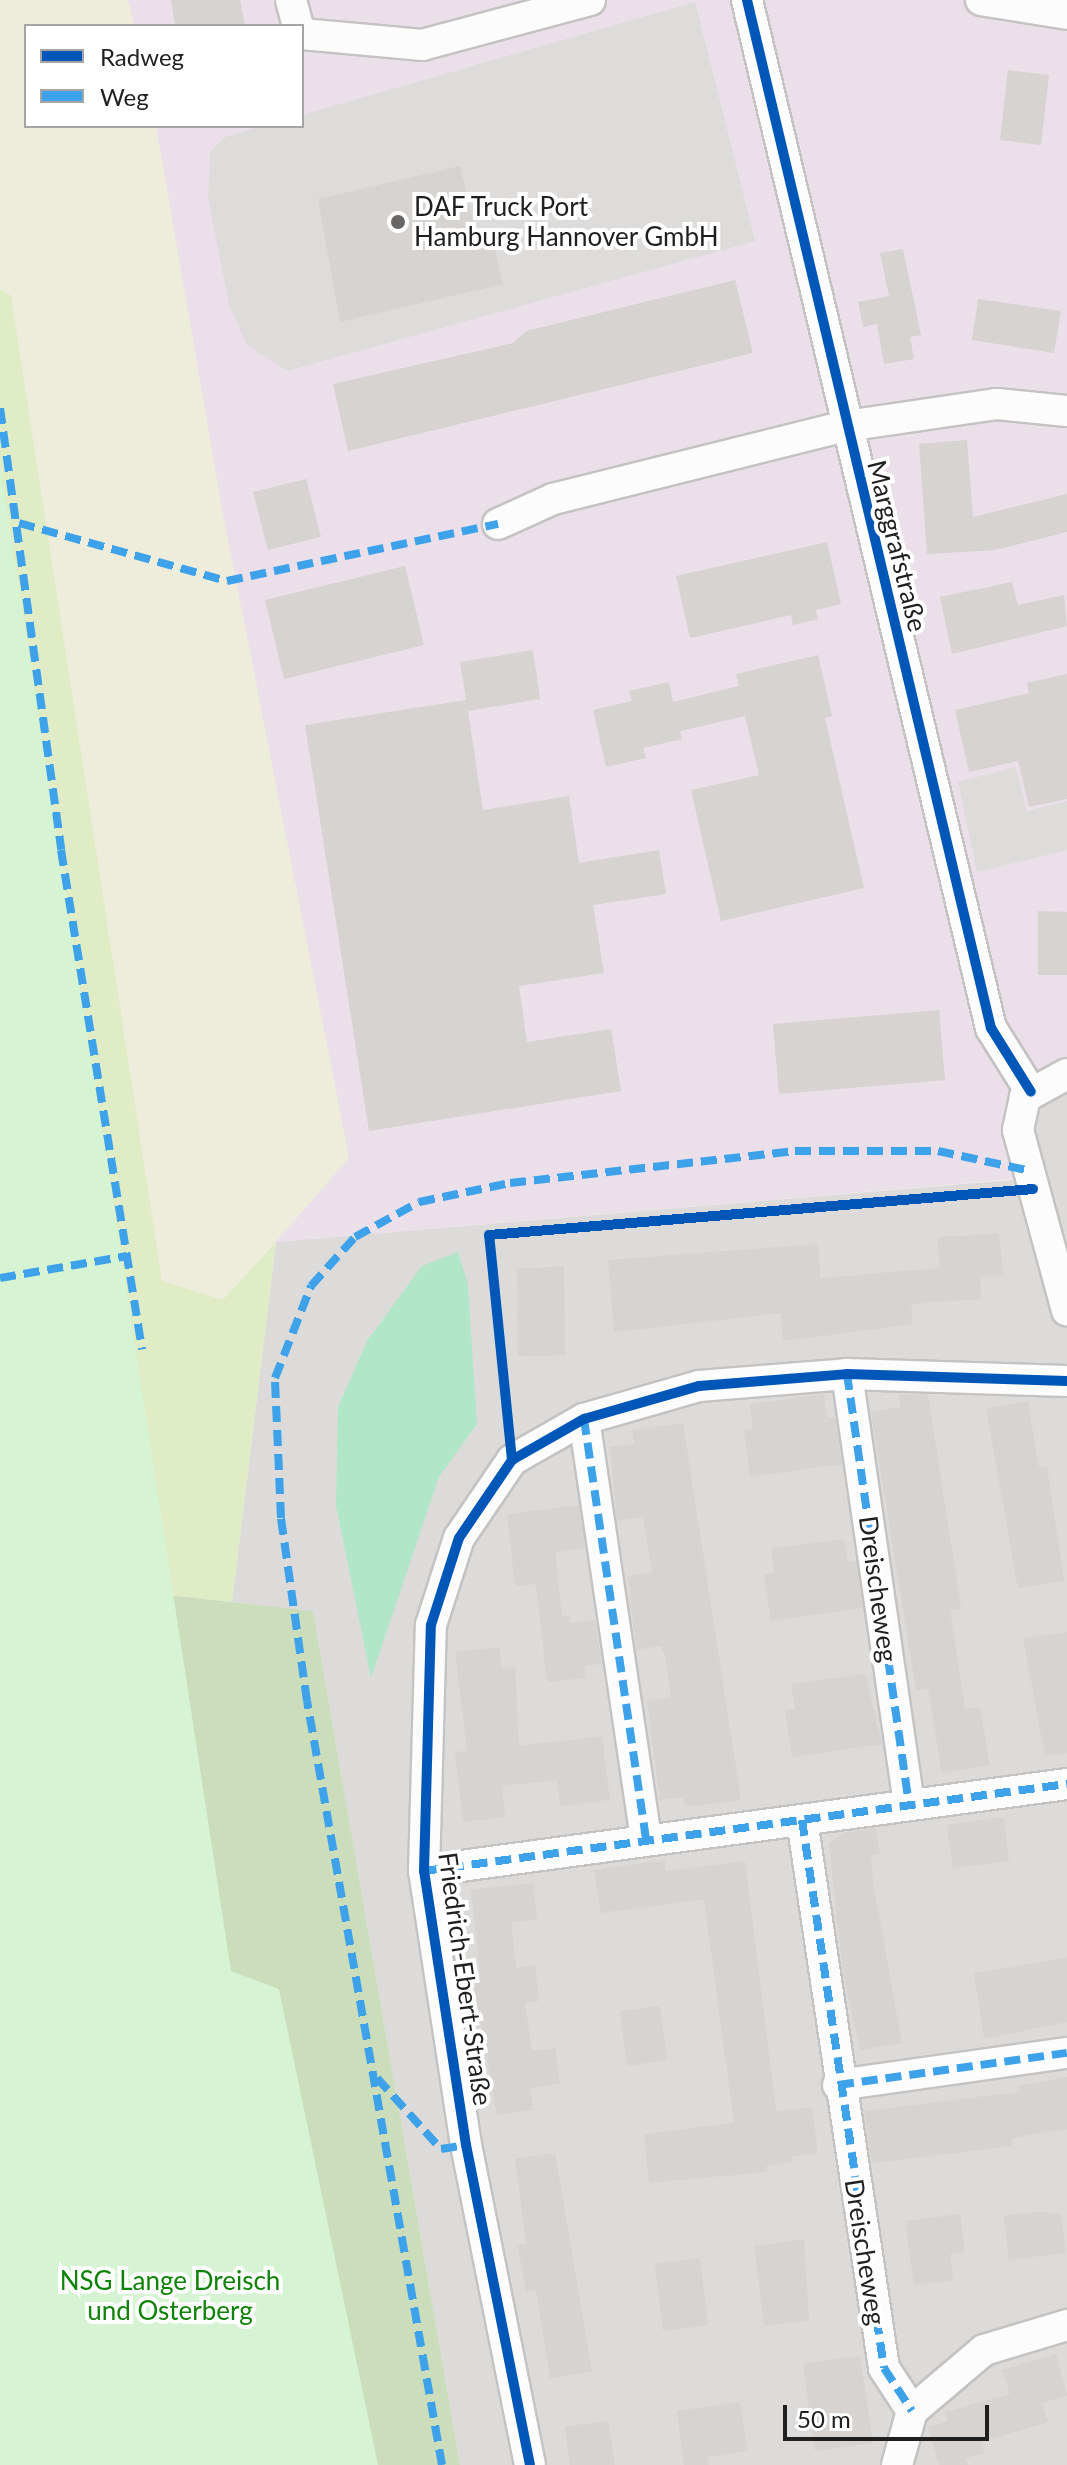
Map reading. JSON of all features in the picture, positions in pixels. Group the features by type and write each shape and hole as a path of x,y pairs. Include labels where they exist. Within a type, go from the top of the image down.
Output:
{"street":[{"path":"291,0 297,24"},
{"path":"304,34 422,45 590,0"},
{"name":"Marggrafstraße","path":"747,0 991,1028 1031,1092"},
{"path":"981,0 1067,14"},
{"path":"498,524 553,499 846,426 997,404 1067,411"},
{"path":"1067,1074 1031,1092 1019,1113 1019,1138 1067,1310"},
{"name":"Friedrich-Ebert-Straße","path":"530,2465 466,2145 424,1871 431,1625 459,1538 512,1460 584,1419 699,1386 847,1374 1067,1381"},
{"name":"Dreischeweg","path":"847,1374 909,1804"},
{"path":"584,1419 646,1840"},
{"path":"424,1871 1067,1784"},
{"name":"Dreischeweg","path":"802,1820 838,2085 884,2368 912,2411"},
{"path":"838,2085 1067,2053"},
{"path":"897,2465 912,2411 984,2350 1067,2325"}],"shaded area":[{"path":"0,0 128,0 134,24 24,24 24,128 156,128 223,515 349,1158 223,1301 162,1281 11,297 0,289"},
{"path":"128,0 1067,0 1067,1068 1019,1092 1024,1178 276,1242 349,1158 223,515 156,128 304,128 304,24 134,24"},
{"path":"695,2 755,241 287,371 247,345 229,305 208,197 210,152 225,137 256,128 304,128 304,114"},
{"path":"1016,767 1027,811 1067,801 1067,850 977,872 958,782"},
{"path":"1067,1068 1067,2465 460,2465 313,1612 232,1602 276,1242 1023,1179 1012,1126"}],"green space":[{"path":"0,289 11,296 162,1281 223,1300 276,1242 232,1602 166,1595 0,621"},
{"name":"NSG Lange Dreisch und Osterberg","path":"0,465 231,1971 279,1989 378,2465 0,2465"},
{"path":"458,1252 468,1285 477,1424 439,1477 371,1678 336,1506 338,1407 367,1341 422,1266"},
{"name":"NSG Lange Dreisch und Osterberg","path":"166,1595 313,1611 460,2465 0,2465 0,1889"}],"building":[{"path":"171,0 240,0 245,24 175,24"},
{"path":"1008,70 1049,75 1041,145 1000,140"},
{"name":"DAF Truck Port Hamburg Hannover GmbH","path":"460,166 480,249 494,245 503,284 340,322 318,199"},
{"path":"903,249 921,335 910,337 914,359 884,364 877,324 863,327 858,302 889,296 880,253"},
{"path":"735,280 753,353 348,451 333,384 513,343 526,331"},
{"path":"978,299 1061,311 1054,353 972,340"},
{"path":"967,440 973,517 1067,494 1067,532 995,550 927,554 919,444"},
{"path":"306,479 321,537 268,550 253,492"},
{"path":"827,542 841,604 816,610 818,619 793,625 791,615 690,638 676,576"},
{"path":"405,566 424,645 284,679 265,600"},
{"path":"1012,582 1018,605 1064,595 1067,626 952,654 940,597"},
{"path":"533,650 540,699 468,711 483,810 569,796 579,863 659,850 666,894 593,905 604,973 519,986 527,1042 611,1029 621,1091 369,1131 305,725 466,700 460,662"},
{"path":"818,655 832,716 825,718 864,888 721,921 691,790 759,775 745,716 680,731 682,739 643,748 646,758 606,767 593,710 632,701 629,691 669,682 673,702 739,686 736,674"},
{"path":"1067,674 1067,799 1029,807 1018,761 969,772 955,710 1029,693 1027,683"},
{"path":"1038,911 1067,912 1067,975 1038,975"},
{"path":"939,1010 945,1080 779,1094 773,1024"},
{"path":"999,1233 1003,1275 980,1277 981,1299 911,1304 913,1324 783,1341 781,1313 614,1332 608,1260 818,1244 820,1278 940,1268 937,1237"},
{"path":"564,1266 565,1355 518,1357 517,1269"},
{"path":"824,1394 827,1418 835,1417 842,1464 750,1477 744,1430 753,1428 750,1404"},
{"path":"899,1394 928,1395 961,1608 950,1610 965,1709 980,1707 990,1765 942,1773 928,1688 916,1690 871,1412 900,1407"},
{"path":"1028,1401 1039,1468 1047,1466 1064,1581 1018,1588 986,1408"},
{"path":"683,1423 741,1800 685,1807 684,1797 660,1800 647,1701 671,1697 661,1646 636,1650 628,1576 652,1572 643,1517 617,1521 610,1447 634,1444 632,1430"},
{"path":"579,1505 585,1548 555,1552 562,1617 570,1616 570,1623 595,1620 602,1664 585,1666 586,1678 547,1682 536,1584 515,1586 507,1514"},
{"path":"844,1539 848,1562 856,1561 863,1608 771,1621 764,1574 774,1573 771,1548"},
{"path":"1067,1632 1067,1753 1045,1756 1023,1638"},
{"path":"499,1647 502,1668 515,1667 519,1746 602,1736 610,1800 560,1806 557,1780 502,1786 505,1817 463,1822 455,1752 467,1751 455,1652"},
{"path":"865,1674 882,1744 792,1757 785,1710 795,1709 791,1684"},
{"path":"1004,1817 1009,1861 953,1868 947,1825"},
{"path":"876,1828 880,1854 871,1856 873,1882 902,2043 860,2050 843,1972 829,1844 844,1833"},
{"path":"665,1860 666,1871 745,1861 776,2112 812,2107 818,2153 792,2156 792,2162 766,2166 767,2172 649,2183 644,2134 734,2123 704,1899 601,1913 594,1870"},
{"path":"533,1883 537,1919 511,1922 516,1968 535,1965 539,2001 525,2003 532,2051 555,2048 560,2084 530,2088 533,2110 497,2115 472,1974 480,1973 471,1890"},
{"path":"1067,1958 1067,2022 984,2039 974,1973"},
{"path":"660,2006 667,2060 627,2066 620,2011"},
{"path":"1067,2077 1067,2129 1012,2138 1013,2146 872,2163 864,2111 1020,2092 1018,2086"},
{"path":"555,2153 592,2372 550,2378 536,2290 526,2292 518,2245 526,2244 515,2159"},
{"path":"1037,2212 1061,2214 1066,2253 1009,2260 1004,2216"},
{"path":"960,2214 965,2252 950,2254 953,2280 914,2285 905,2221"},
{"path":"804,2239 809,2320 764,2326 754,2246"},
{"path":"700,2258 708,2325 663,2331 655,2264"},
{"path":"1056,2354 1067,2395 1042,2403 1048,2422 981,2442 984,2453 966,2458 968,2465 939,2465 928,2427 948,2421 945,2412 1010,2394 1002,2370"},
{"path":"860,2356 873,2443 815,2451 803,2364"},
{"path":"740,2402 747,2451 708,2457 709,2465 684,2465 677,2411"},
{"path":"608,2421 615,2465 570,2465 565,2427"}],"marked path":[{"path":"0,408 61,850 142,1349"},
{"path":"19,523 227,581 498,524"},
{"path":"442,2465 307,1701 281,1518 275,1378 311,1286 355,1237 419,1202 510,1183 795,1151 938,1151 1027,1170"},
{"path":"0,1278 127,1256"},
{"path":"847,1374 909,1804"},
{"path":"584,1419 646,1840"},
{"path":"424,1871 1067,1784"},
{"path":"802,1820 884,2368 912,2411"},
{"path":"838,2085 1067,2053"},
{"path":"377,2078 441,2149 466,2145"}],"cycle path":[{"path":"747,0 991,1028 1031,1092"},
{"path":"512,1460 489,1235 1033,1189"},
{"path":"530,2465 466,2145 424,1871 431,1625 459,1538 512,1460 584,1419 699,1386 847,1374 1067,1381"}],"place":[{"name":"DAF Truck Port Hamburg Hannover GmbH","path":"398,222"}]}
